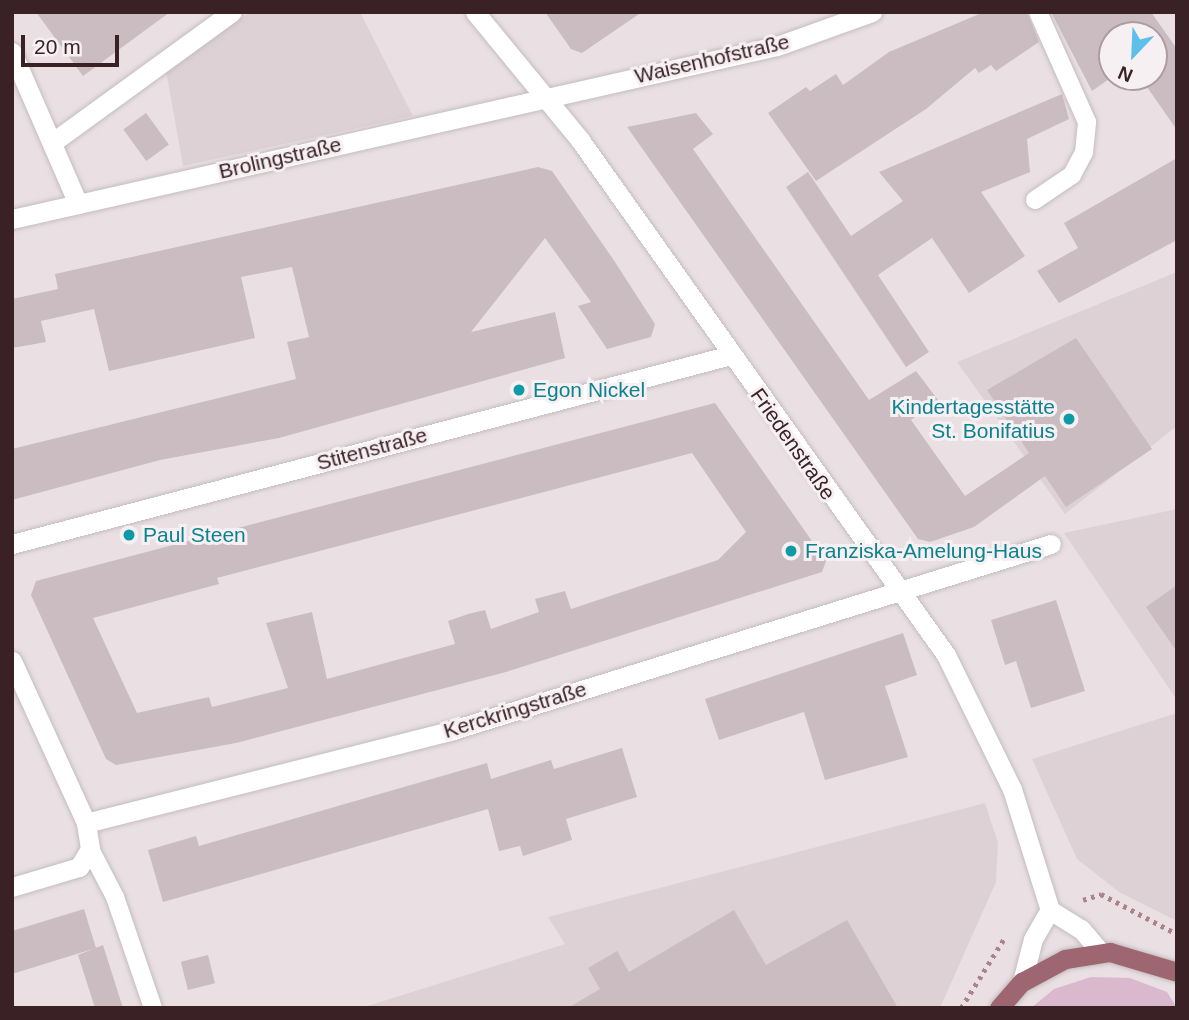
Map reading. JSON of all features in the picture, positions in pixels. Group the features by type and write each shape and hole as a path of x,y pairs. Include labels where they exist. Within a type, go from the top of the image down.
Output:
{"main road":[{"path":"999,1008 1022,982 1065,958 1100,952 1134,955 1177,972"}],"street":[{"path":"53,142 232,12"},
{"name":"Friedenstraße","path":"475,12 548,98 946,655 1012,789 1050,910"},
{"name":"Waisenhofstraße","path":"548,98 777,46 847,17 872,12"},
{"path":"12,52 78,204"},
{"name":"Brolingstraße","path":"12,219 225,164 378,130 548,98"},
{"name":"Stitenstraße","path":"12,544 731,355"},
{"name":"Kerckringstraße","path":"86,823 453,730 1051,544"},
{"path":"12,662 86,823 90,849 79,867 12,887"},
{"path":"1022,982 1033,939 1050,910 1081,929 1100,952"}],"lane":[{"path":"1035,200 1072,175 1084,152 1087,122 1038,12"},
{"path":"90,849 115,897 153,1008"}],"path":[{"path":"1050,910 1101,894 1177,934"},
{"path":"961,1008 1008,933"}],"shaded area":[{"path":"250,12 360,12 413,116 183,166 166,71"},
{"path":"1177,272 1177,426 1065,514 957,362"},
{"path":"1177,509 1177,700 1064,533"},
{"path":"1177,713 1177,921 1119,892 1077,859 1032,759"},
{"path":"985,803 998,843 996,882 940,1008 361,1008 565,944 548,917"},
{"path":"1091,977 1130,978 1167,992 1177,1008 1031,1008 1054,989"}],"building":[{"path":"36,12 170,12 83,76"},
{"path":"545,12 642,12 582,53 571,49"},
{"path":"984,12 1027,12 1039,42 996,71 991,65 979,73 975,68 926,109 816,181 768,113 806,87 810,91 836,74 843,85 889,52"},
{"path":"1051,12 1151,12 1157,21 1098,21 1098,87 1092,91"},
{"path":"1168,36 1177,49 1177,130 1150,91 1168,91"},
{"path":"1062,94 1069,119 1027,139 1030,172 981,192 1025,256 969,293 932,238 878,275 929,352 906,367 786,187 808,172 851,236 903,201 879,172"},
{"path":"146,113 169,145 146,161 123,129"},
{"path":"696,113 713,134 693,149 869,400 916,371 938,400 911,420 965,496 1029,453 987,390 1076,338 1152,449 1066,507 1045,476 974,527 930,542 918,539 627,127"},
{"path":"1177,158 1177,240 1059,303 1037,271 1078,248 1064,223"},
{"path":"538,167 552,171 613,259 655,324 651,337 607,349 578,306 591,302 545,238 471,332 555,312 565,358 279,438 160,460 12,500 12,449 296,379 287,342 309,337 292,267 241,277 255,338 109,371 94,309 41,321 46,342 12,348 12,299 58,289 55,274"},
{"path":"715,403 826,561 822,572 506,672 236,743 116,765 106,759 31,595 36,581","holes":["692,453 746,532 718,560 571,609 565,591 535,599 539,612 491,629 485,610 468,614 448,621 455,644 327,679 312,612 266,623 288,688 212,707 209,697 137,713 93,618 219,584 217,578"]},
{"path":"1177,585 1177,652 1146,607"},
{"path":"1056,600 1085,691 1031,708 1016,661 1005,665 991,620"},
{"path":"903,633 917,675 885,686 908,757 825,780 804,712 719,740 705,699"},
{"path":"622,748 637,797 566,819 572,840 523,856 520,846 499,851 488,809 163,902 148,850 196,836 199,846 487,763 491,779 551,760 554,769"},
{"path":"84,909 96,948 12,974 12,931"},
{"path":"734,910 766,965 847,920 898,1008 568,1008 600,989 588,968 617,951 629,972"},
{"path":"103,945 123,1008 95,1008 78,955"},
{"path":"208,955 215,983 188,990 181,962"}],"place":[{"name":"Egon Nickel","path":"519,390"},
{"name":"Kindertagesstätte St. Bonifatius","path":"1069,419"},
{"name":"Paul Steen","path":"129,535"},
{"name":"Franziska-Amelung-Haus","path":"791,551"}]}
